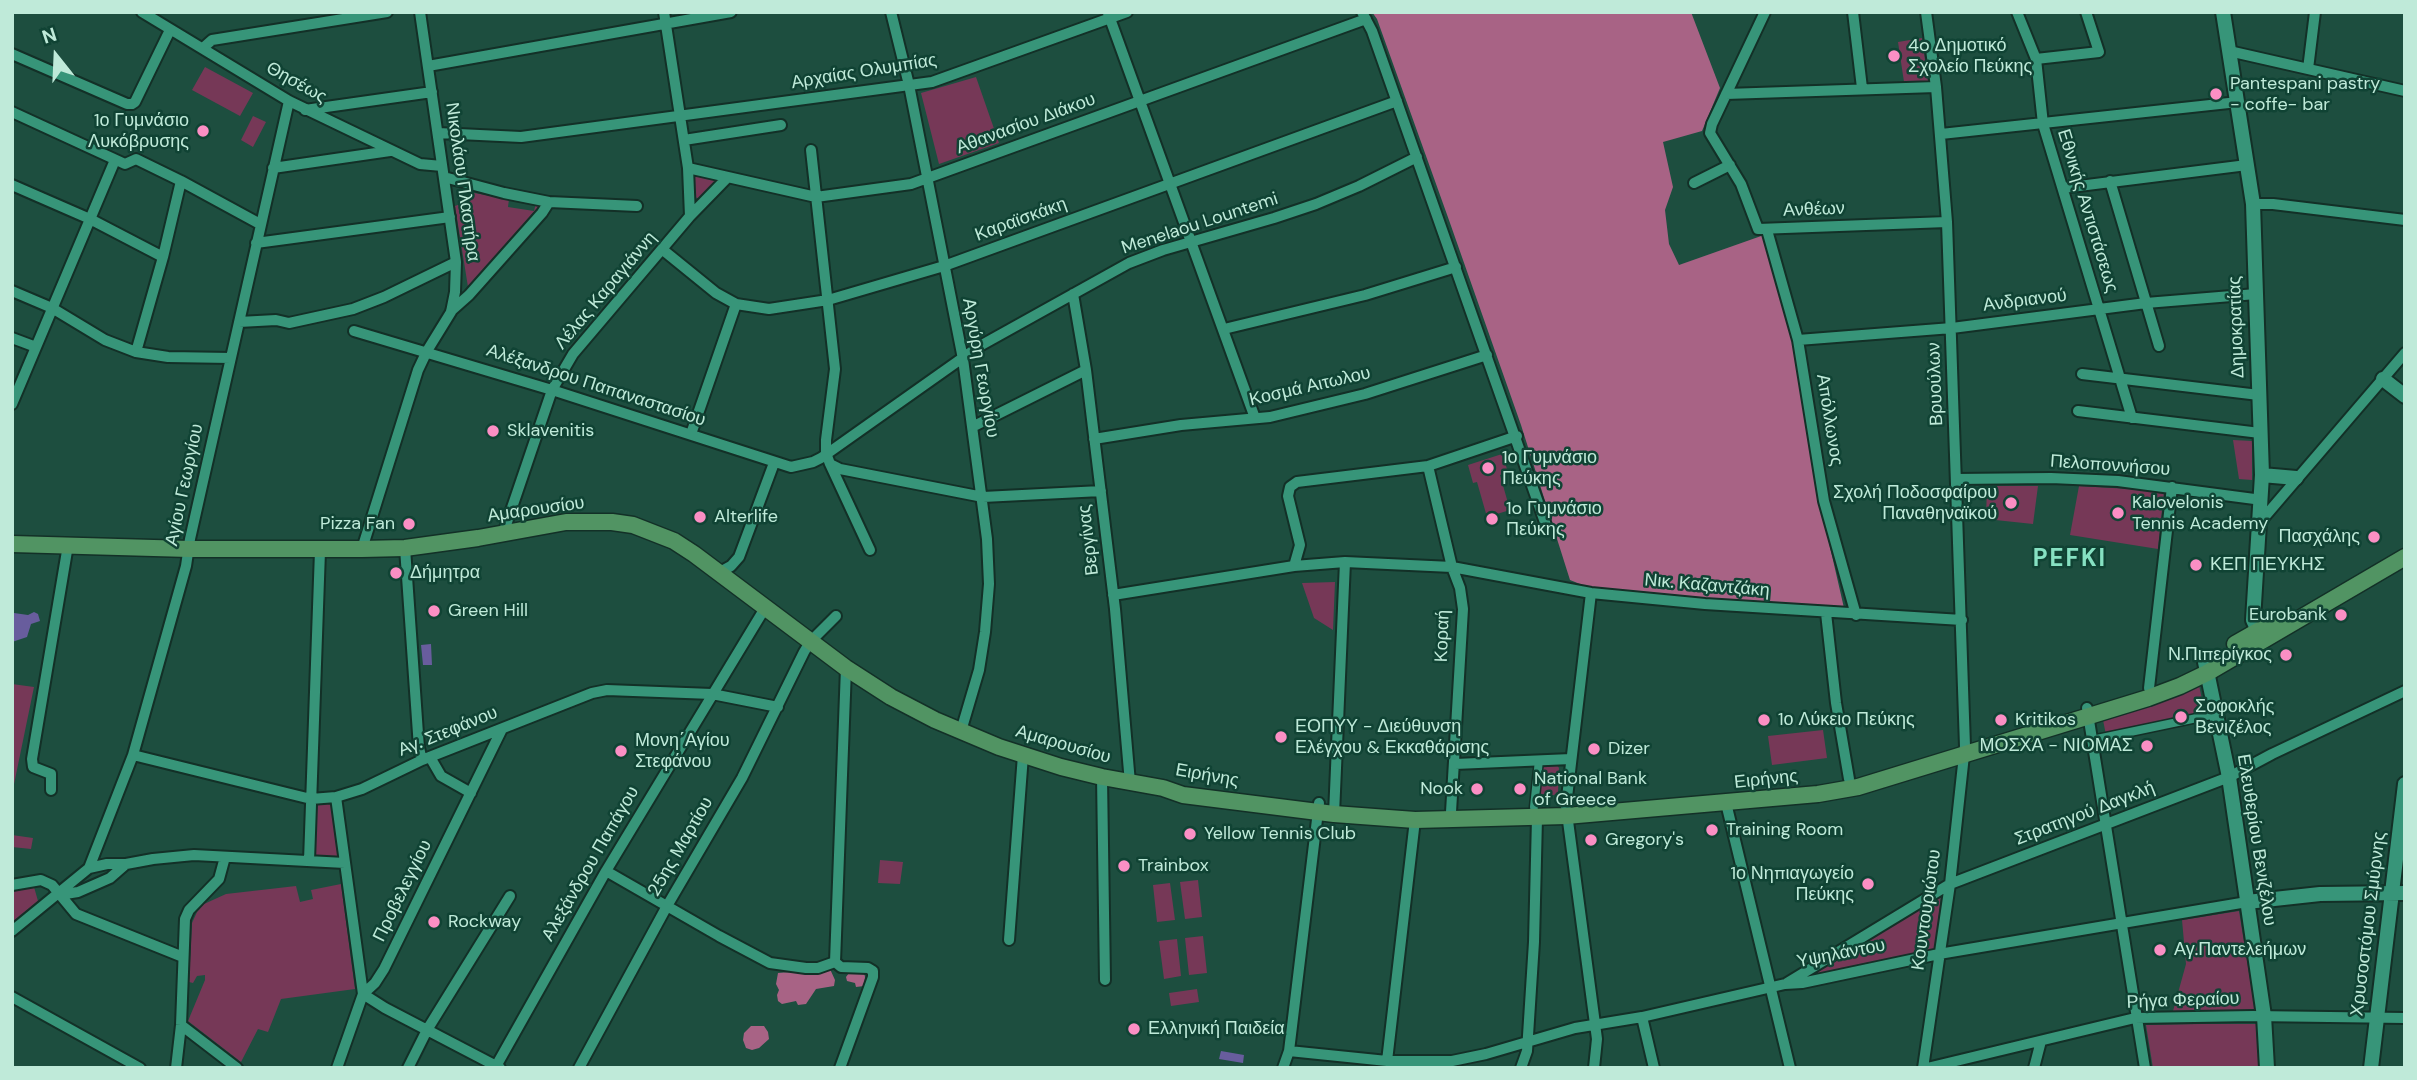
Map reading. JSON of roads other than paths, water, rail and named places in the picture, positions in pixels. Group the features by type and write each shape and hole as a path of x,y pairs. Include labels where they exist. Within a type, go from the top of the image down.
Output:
{"main road":[{"name":"Αμαρουσίου","path":"12,544 320,551 405,548 566,522 633,525 674,541 720,572 846,668 891,697 961,731 1023,755 1102,777 1163,788"},
{"name":"Ειρήνης","path":"1163,788 1184,795 1326,808 1415,820 1726,803 1837,792 2087,713 2148,698 2259,636 2405,545"},
{"name":"Ειρήνης","path":"2259,636 2405,557"},
{"name":"Ειρήνης","path":"2087,713 2206,667"},
{"name":"Ειρήνης","path":"1566,811 1813,785 1964,751"},
{"name":"Ειρήνης","path":"1326,808 1535,813"}],"street":[{"path":"203,48 212,40 387,12"},
{"name":"Νικολάου Πλαστήρα","path":"362,549 393,445 426,351 451,312 455,292 456,262 419,12"},
{"path":"428,66 665,18 731,12"},
{"name":"Αργύρη Γεωργίου","path":"891,12 909,85 963,359 983,497 989,561 986,621 979,670 961,731"},
{"name":"Αρχαίας Ολυμπίας","path":"680,116 932,82 1109,15 1127,12"},
{"path":"1765,12 1726,94 1936,87"},
{"path":"1853,12 1862,89"},
{"name":"Βρυούλων","path":"1926,12 1941,134 1947,222 1962,620 1964,751"},
{"name":"Εθνικής Αντιστάσεως","path":"2017,12 2036,59 2043,124 2132,418"},
{"path":"2036,59 2099,52 2086,12"},
{"name":"Δημοκρατίας","path":"2223,12 2253,204 2262,475 2253,620 2259,636"},
{"path":"2308,69 2315,12"},
{"name":"Θησέως","path":"148,14 170,30 305,110 420,164 503,193 550,201 637,206"},
{"path":"1109,15 1255,418"},
{"path":"1364,16 1397,101 1548,528"},
{"name":"Αθανασίου Διάκου","path":"688,168 816,197 911,184 1141,101 1364,16"},
{"path":"665,18 688,168 690,216"},
{"path":"12,54 127,104 135,102 170,30"},
{"path":"2229,51 2405,91"},
{"path":"305,110 432,92"},
{"name":"Ανθέων","path":"1726,94 1710,134 1748,200 1758,229 1947,222"},
{"name":"Αγίου Γεωργίου","path":"89,868 133,755 186,566 289,101"},
{"name":"Καραϊσκάκη","path":"663,250 716,293 736,304 769,309 828,300 944,267 1397,101"},
{"path":"1941,134 2238,102"},
{"path":"12,112 115,160 127,164 136,159 260,224"},
{"path":"438,133 521,137 680,116"},
{"path":"684,140 781,125"},
{"path":"811,150 835,369 828,459 870,550"},
{"path":"273,168 390,151"},
{"name":"Menelaou Lountemi","path":"828,459 978,347 1129,263 1316,204 1417,157"},
{"path":"12,404 115,160"},
{"path":"1693,183 1730,165"},
{"path":"2063,188 2247,165"},
{"name":"Λέλας Καραγιάννη","path":"510,532 511,509 552,390 573,354 690,216 728,177"},
{"path":"136,352 181,181"},
{"path":"2110,181 2159,346"},
{"path":"12,185 90,219 163,257"},
{"path":"451,312 469,295 550,201"},
{"path":"2253,204 2405,220"},
{"path":"256,243 450,217"},
{"name":"Απόλλωνος","path":"1767,230 1798,340 1824,501 1856,615"},
{"path":"239,322 276,320 289,323 353,309 456,262"},
{"path":"1224,329 1365,295 1456,267"},
{"path":"12,291 52,308 106,340 136,352 168,357 230,358"},
{"name":"Βεργίνας","path":"1073,294 1086,370 1101,491 1130,783"},
{"name":"Ανδριανού","path":"1798,340 1952,328 2146,303 2256,294"},
{"path":"691,434 736,304"},
{"name":"Αλέξανδρου Παπαναστασίου","path":"354,331 552,390 774,463 791,467 828,459"},
{"path":"12,338 36,346"},
{"path":"2260,520 2405,353"},
{"name":"Κοσμά Αιτωλου","path":"1094,439 1181,425 1270,417 1364,394 1487,355"},
{"path":"974,426 1086,370"},
{"path":"2082,374 2259,395"},
{"path":"2383,379 2405,396"},
{"path":"2078,411 2260,433"},
{"path":"1113,595 1294,566 1300,545 1288,496 1290,487 1297,482 1428,466 1517,436"},
{"path":"828,459 840,469 983,497 1101,491"},
{"path":"720,572 731,566 739,557 774,463"},
{"name":"Κοραή","path":"1428,466 1463,609 1451,812"},
{"path":"2262,475 2296,478"},
{"name":"Πελοποννήσου","path":"1956,479 2051,478 2172,487 2262,500"},
{"path":"2149,688 2172,487"},
{"path":"51,790 51,774 33,767 32,759 68,545"},
{"path":"405,548 419,748 441,776 471,793"},
{"path":"309,860 320,551"},
{"path":"1283,1068 1289,1052 1326,808 1345,562"},
{"name":"Νικ. Καζαντζάκη","path":"1294,566 1345,562 1452,567 1591,593 1826,613 1962,620"},
{"path":"1591,593 1566,811 1597,1039 1594,1068"},
{"name":"Αλεξάνδρου Παπάγου","path":"497,1067 606,871 765,608"},
{"path":"1826,613 1836,703 1849,779"},
{"name":"25ης Μαρτίου","path":"579,1068 667,906 742,778 810,642 836,616"},
{"name":"Ελευθερίου Βενιζέλου","path":"2206,667 2229,778 2264,1017 2267,1068"},
{"path":"835,962 846,668"},
{"name":"Αγ. Στεφάνου","path":"133,755 311,799 336,797 362,789 426,758 592,693 607,690 712,694 778,707"},
{"name":"Στρατηγού Δαγκλή","path":"1785,984 1950,884 2229,778 2272,754 2405,691"},
{"path":"2087,713 2145,1068"},
{"path":"2092,740 2216,714"},
{"name":"Προβελεγγίου","path":"337,1068 363,993 375,983 384,969 502,729"},
{"name":"Κουντουριώτου","path":"1925,1068 1950,884 1964,751"},
{"path":"1009,940 1023,755"},
{"path":"1455,764 1571,759"},
{"path":"1521,1068 1527,1042 1534,942 1535,813 1539,760"},
{"path":"1102,777 1105,980"},
{"name":"Χρυσοστόμου Σμύρνης","path":"2371,1068 2399,893 2405,784"},
{"path":"336,797 363,993 384,1009 497,1067"},
{"path":"1726,803 1790,1068"},
{"path":"1387,1061 1415,820"},
{"path":"12,932 89,868 107,864 126,864 174,856 345,863"},
{"path":"176,1068 181,1025 185,919 189,911 219,879 225,857"},
{"path":"59,895 78,892 110,877 126,864"},
{"path":"606,871 770,963 818,968 835,962"},
{"path":"12,885 41,880 52,885 76,914 183,957"},
{"name":"Υψηλάντου","path":"1289,1052 1387,1061 1452,1061 1486,1054 1553,1033 1642,1017 1785,984 1802,983 1939,954 2247,902 2330,893 2399,893"},
{"path":"408,1068 427,1030 510,896"},
{"path":"835,962 841,967 869,968 873,971 840,1068"},
{"path":"12,997 139,1068"},
{"path":"1642,1017 1654,1068"},
{"name":"Ρήγα Φεραίου","path":"1925,1068 2135,1018 2405,1018"},
{"path":"181,1025 237,1068"},
{"path":"2034,1068 2041,1041"}],"place":[{"name":"4o Δημοτικό Σχολείο Πεύκης","path":"1894,56"},
{"name":"Pantespani pastry - coffe- bar","path":"2216,94"},
{"name":"1ο Γυμνάσιο Λυκόβρυσης","path":"203,131"},
{"name":"Sklavenitis","path":"493,431"},
{"name":"1ο Γυμνάσιο Πεύκης","path":"1488,468"},
{"name":"Σχολή Ποδοσφαίρου Παναθηναϊκού","path":"2011,503"},
{"name":"Kalovelonis Tennis Academy","path":"2118,513"},
{"name":"Alterlife","path":"700,517"},
{"name":"1o Γυμνάσιο Πεύκης","path":"1492,519"},
{"name":"Pizza Fan","path":"409,524"},
{"name":"Πασχάλης","path":"2374,537"},
{"name":"ΚΕΠ ΠΕΥΚΗΣ","path":"2196,565"},
{"name":"Δήμητρα","path":"396,573"},
{"name":"Green Hill","path":"434,611"},
{"name":"Eurobank","path":"2341,615"},
{"name":"Ν.Πιπερίγκος","path":"2286,655"},
{"name":"Σοφοκλής Βενιζέλος","path":"2181,717"},
{"name":"1ο Λύκειο Πεύκης","path":"1764,720"},
{"name":"Kritikos","path":"2001,720"},
{"name":"ΕΟΠΥΥ - Διεύθυνση Ελέγχου & Εκκαθάρισης","path":"1281,737"},
{"name":"ΜΟΣΧΑ - ΝΙΟΜΑΣ","path":"2147,746"},
{"name":"Dizer","path":"1594,749"},
{"name":"Μονη΄Αγίου Στεφάνου","path":"621,751"},
{"name":"Nook","path":"1477,789"},
{"name":"National Bank of Greece","path":"1520,789"},
{"name":"Training Room","path":"1712,830"},
{"name":"Yellow Tennis Club","path":"1190,834"},
{"name":"Gregory's","path":"1591,840"},
{"name":"Trainbox","path":"1124,866"},
{"name":"1ο Νηπιαγωγείο Πεύκης","path":"1868,884"},
{"name":"Rockway","path":"434,922"},
{"name":"Αγ.Παντελεήμων","path":"2160,950"},
{"name":"Ελληνική Παιδεία","path":"1134,1029"}],"district":[{"name":"PEFKI","path":"2070,560"}]}
